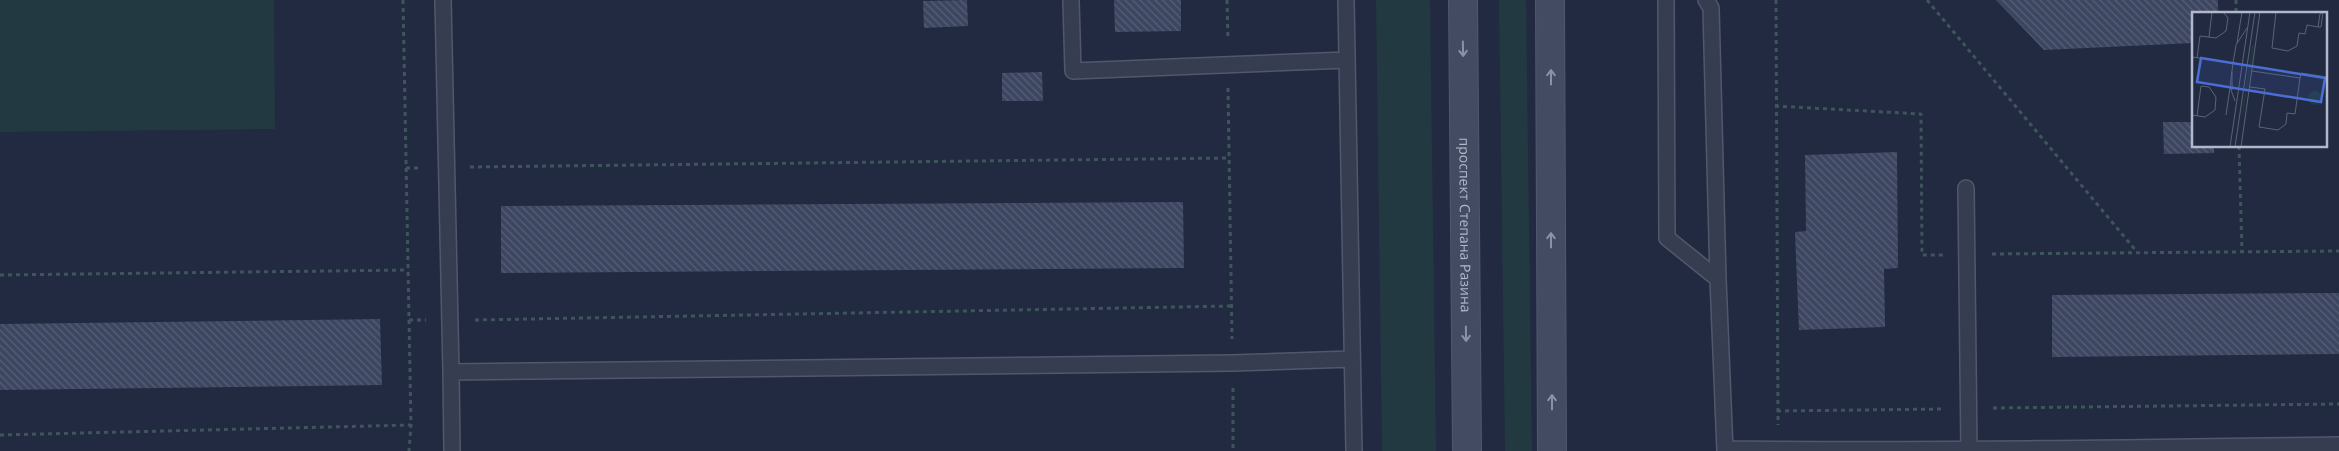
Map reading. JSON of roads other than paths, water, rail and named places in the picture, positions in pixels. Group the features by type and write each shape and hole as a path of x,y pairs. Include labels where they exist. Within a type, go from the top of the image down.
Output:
{"main road":[{"name":"проспект Степана Разина","path":"1463,0 1467,451"},
{"path":"1550,0 1552,451"}],"lane":[{"path":"443,0 452,451"},
{"path":"1071,0 1073,71 1347,60"},
{"path":"1346,0 1354,451"},
{"path":"1666,0 1667,238 1718,279"},
{"path":"1709,3 1725,450 1969,450 2339,445"},
{"path":"1966,188 1969,450"},
{"path":"451,372 1232,363 1352,358"}]}
